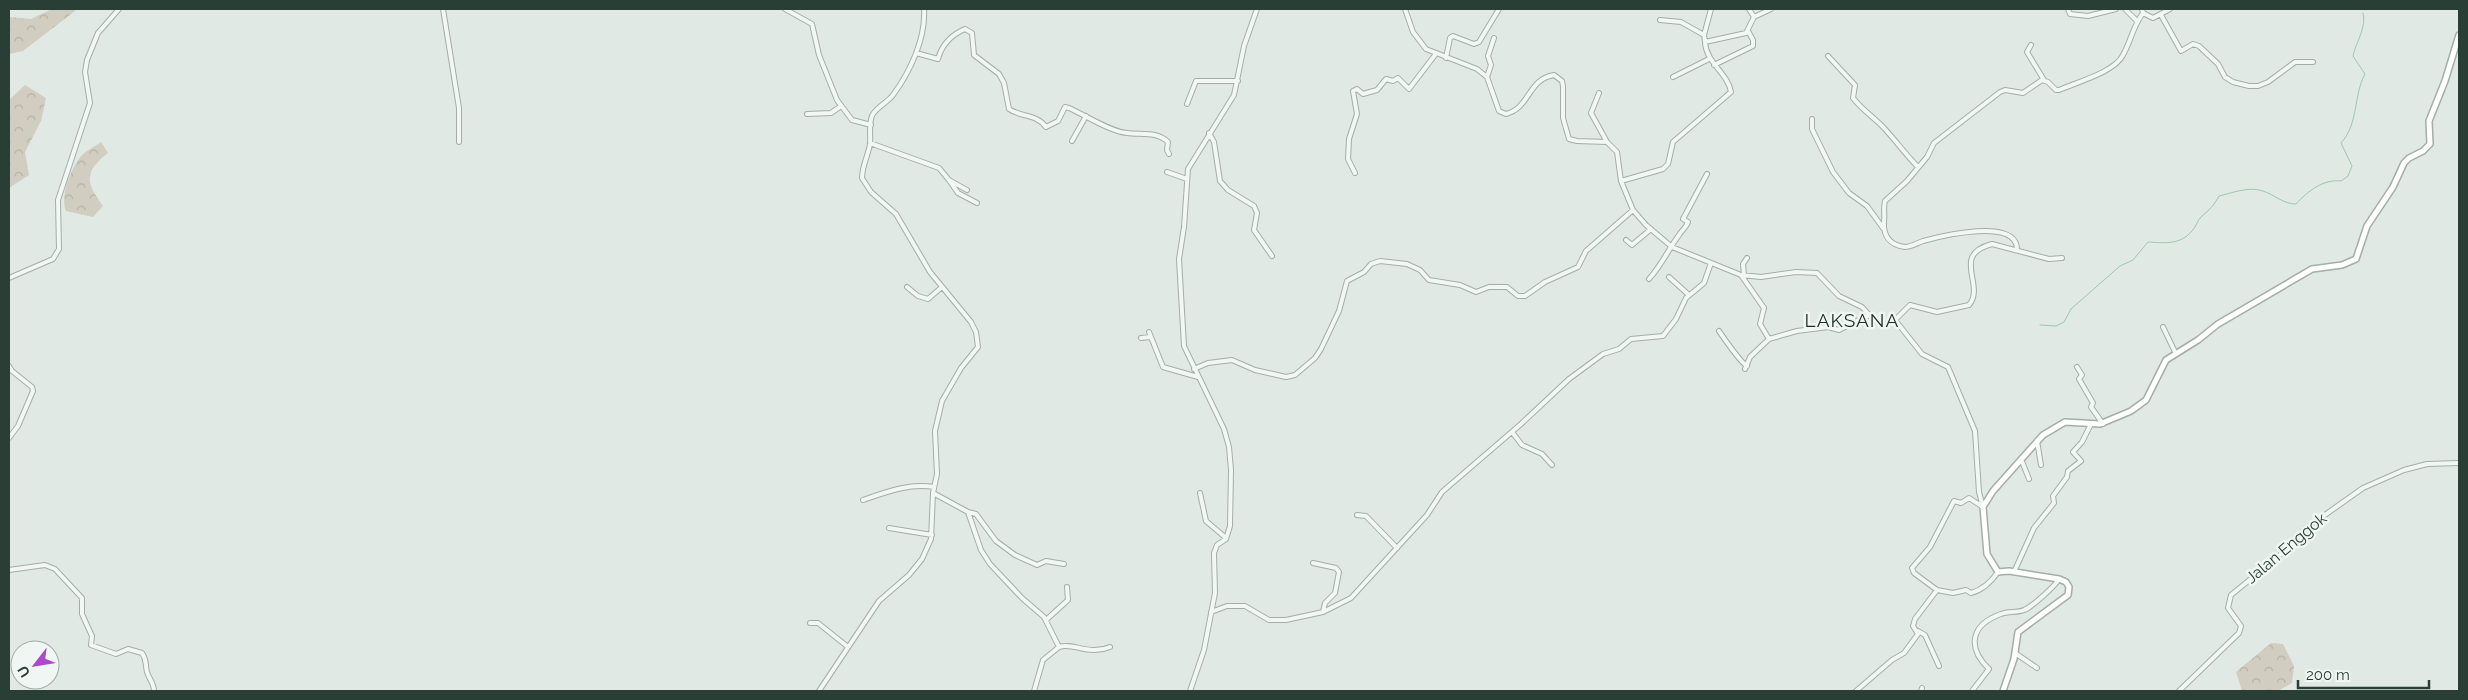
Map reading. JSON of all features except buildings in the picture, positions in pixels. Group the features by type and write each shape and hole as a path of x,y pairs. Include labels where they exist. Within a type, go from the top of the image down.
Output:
{"main road":[{"path":"2003,691 2015,653 2017,635 2020,629 2068,595 2068,584 2059,579 2014,572 1998,572 1987,554 1983,507 1994,491 2037,441 2050,430 2065,422 2103,424 2131,411 2146,400 2162,364 2218,324 2312,269 2332,264 2342,265 2356,259 2369,221 2393,187 2404,163 2409,158 2423,151 2430,144 2430,121 2446,81 2459,35"}],"street":[{"path":"9,278 53,259 60,249 58,200 90,103 85,72 87,60 98,33 120,9"},
{"path":"444,9 459,108 459,142"},
{"path":"785,9 812,24 818,55 841,106 852,120 871,125"},
{"path":"819,691 879,600 909,575 922,559 932,535 933,493 937,474 935,431 940,406 961,368 977,349 978,340 971,322 926,264 896,214 863,182 862,171 870,142 872,115 892,97 910,67 916,52 924,9"},
{"path":"1190,691 1204,650 1215,593 1214,553 1217,545 1226,538 1230,526 1229,446 1224,428 1194,369 1183,340 1179,277 1188,168 1209,132 1230,102 1238,81 1244,46 1257,9"},
{"path":"1405,9 1416,38 1426,49 1435,55 1478,69 1491,81 1499,111 1506,114 1522,106 1530,89 1539,81 1551,75 1556,76 1562,81 1563,118 1569,139 1607,142"},
{"path":"1446,58 1450,38 1453,36 1474,44 1479,42 1499,9"},
{"path":"1621,181 1663,169 1668,164 1673,142 1730,93 1730,89 1709,59 1705,42 1704,35 1711,9"},
{"path":"1749,9 1754,17"},
{"path":"1748,31 1754,17 1771,9"},
{"path":"2068,9 2070,14 2086,16 2116,9"},
{"path":"2125,9 2137,22"},
{"path":"2031,45 2027,52 2044,80 2058,90 2116,65 2123,56 2142,11 2151,18 2161,15 2170,9"},
{"path":"2161,15 2180,51 2193,44 2199,46 2218,64 2223,75 2237,83 2258,86 2268,82 2295,62 2313,62"},
{"path":"1660,20 1681,22 1704,35"},
{"path":"916,52 938,59 941,49 954,33 965,29 972,33 974,55 999,74 1004,83 1010,110 1030,116 1046,127 1058,121 1065,107 1121,132 1147,133 1165,139 1169,143 1167,150 1170,154"},
{"path":"1705,42 1748,31"},
{"path":"1714,65 1753,46 1754,40 1748,31"},
{"path":"1487,77 1491,65 1488,56 1494,38"},
{"path":"1356,173 1348,159 1349,139 1357,116 1353,91 1357,89 1363,94 1376,91 1386,79 1393,81 1398,78 1410,89 1435,55"},
{"path":"1828,56 1855,86 1853,98 1858,105 1885,129 1893,141 1918,167"},
{"path":"1673,77 1709,59"},
{"path":"1883,228 1885,201 1918,167 1934,143 2000,92 2006,90 2023,92 2044,80"},
{"path":"1187,104 1196,81 1238,81"},
{"path":"1599,93 1591,113 1607,142 1617,152 1621,181 1633,210 1672,247 1742,275 1761,277 1796,272 1817,273 1840,296 1862,307 1878,322 1888,323 1895,320 1910,305 1936,312 1969,305 1973,298 1971,265 1975,252 1992,244 2049,260 2062,258"},
{"path":"807,114 831,113 841,106"},
{"path":"1072,141 1086,116"},
{"path":"1812,119 1812,129 1833,172 1849,193 1867,206 1889,240 1895,244 1904,246 1961,232 2004,233 2012,238 2017,250"},
{"path":"1209,132 1214,142 1220,181 1228,190 1255,207 1257,213 1254,230 1272,256"},
{"path":"870,142 939,168 958,193 977,203"},
{"path":"1167,172 1187,180"},
{"path":"1649,279 1688,224 1683,219 1707,174"},
{"path":"948,180 967,190"},
{"path":"1194,369 1208,363 1232,360 1255,370 1286,377 1295,375 1315,358 1321,350 1339,311 1348,281 1373,263 1404,263 1420,270 1428,280 1463,286 1476,292 1489,287 1507,287 1518,296 1523,297 1545,282 1578,267 1586,251 1633,210"},
{"path":"1626,240 1632,245 1651,229"},
{"path":"1747,258 1743,264 1742,275 1764,308 1760,324 1769,339"},
{"path":"1211,612 1227,606 1245,606 1272,621 1286,620 1323,612 1358,593 1427,515 1442,492 1512,432 1569,378 1603,354 1619,349 1630,339 1663,336 1688,295 1704,283 1711,263"},
{"path":"1669,276 1688,295"},
{"path":"907,287 918,296 928,298 942,287"},
{"path":"1719,331 1746,367 1750,357 1769,339 1796,330 1828,327 1839,330 1869,315"},
{"path":"1895,320 1922,354 1946,365 1951,371 1969,412 1977,437 1979,492 1983,507"},
{"path":"2163,327 2176,354"},
{"path":"1149,332 1163,367 1198,377"},
{"path":"1141,338 1150,338"},
{"path":"9,366 12,371 32,387 33,395 18,426 9,438"},
{"path":"2077,367 2082,375 2079,379 2093,403 2090,408 2103,424"},
{"path":"2014,572 2034,528 2054,503 2053,496 2067,477 2068,471 2081,461 2073,452 2082,442 2091,424"},
{"path":"1512,432 1522,445 1542,454 1552,465"},
{"path":"2037,441 2041,465"},
{"path":"2021,460 2029,479"},
{"name":"Jalan Enggok","path":"2179,691 2239,633 2241,626 2228,608 2231,595 2279,556 2305,529 2377,480 2427,464 2459,463"},
{"path":"864,500 903,488 934,487"},
{"path":"933,493 968,512 976,514 993,538 1017,556 1037,565 1046,561 1064,564"},
{"path":"1200,493 1206,521 1226,538"},
{"path":"1983,507 1969,498 1961,503 1954,501 1930,547 1912,568 1914,573 1938,590 1953,593 1966,590 1971,593 1974,592 1985,586 1998,572"},
{"path":"968,512 981,550 990,564 1046,620 1059,647"},
{"path":"1357,515 1366,516 1397,548"},
{"path":"888,528 932,535"},
{"path":"1313,563 1336,568 1339,572 1335,593 1325,603 1323,612"},
{"path":"9,570 45,565 54,569 82,598 82,611 92,636 91,645 116,654 128,649 142,653 147,662 147,673 154,686 154,691"},
{"path":"1972,691 1988,669 1981,664 1974,644 1977,630 2001,614 2026,610 2053,588 2059,579"},
{"path":"1046,620 1068,600 1067,587"},
{"path":"1938,590 1916,619 1914,626 1925,635 1939,666"},
{"path":"810,623 818,624 848,647"},
{"path":"1856,691 1892,660 1904,653 1914,641 1918,631"},
{"path":"1034,691 1043,660 1059,647 1064,645 1098,652 1110,647"},
{"path":"2015,653 2037,668"}],"green space":[{"path":"52,9 75,9 75,11 23,51 9,54 9,17 31,19"},
{"path":"25,85 46,98 41,121 25,152 29,175 9,188 9,100"},
{"path":"101,142 108,153 91,172 90,184 103,206 93,217 66,211 64,205 65,192 72,170 83,154"},
{"path":"2271,643 2283,644 2294,666 2292,683 2278,691 2242,691 2236,672"}],"waterway":[{"path":"2040,325 2056,326 2064,322 2071,309 2120,266 2133,260 2148,242 2172,242 2187,236 2219,196 2252,189 2267,193 2287,203 2296,204 2316,187 2328,182 2341,181 2348,176 2352,166 2341,143 2351,127 2361,82 2365,74 2353,56 2364,24 2363,13"}],"district":[{"name":"LAKSANA","path":"1852,320"}]}
